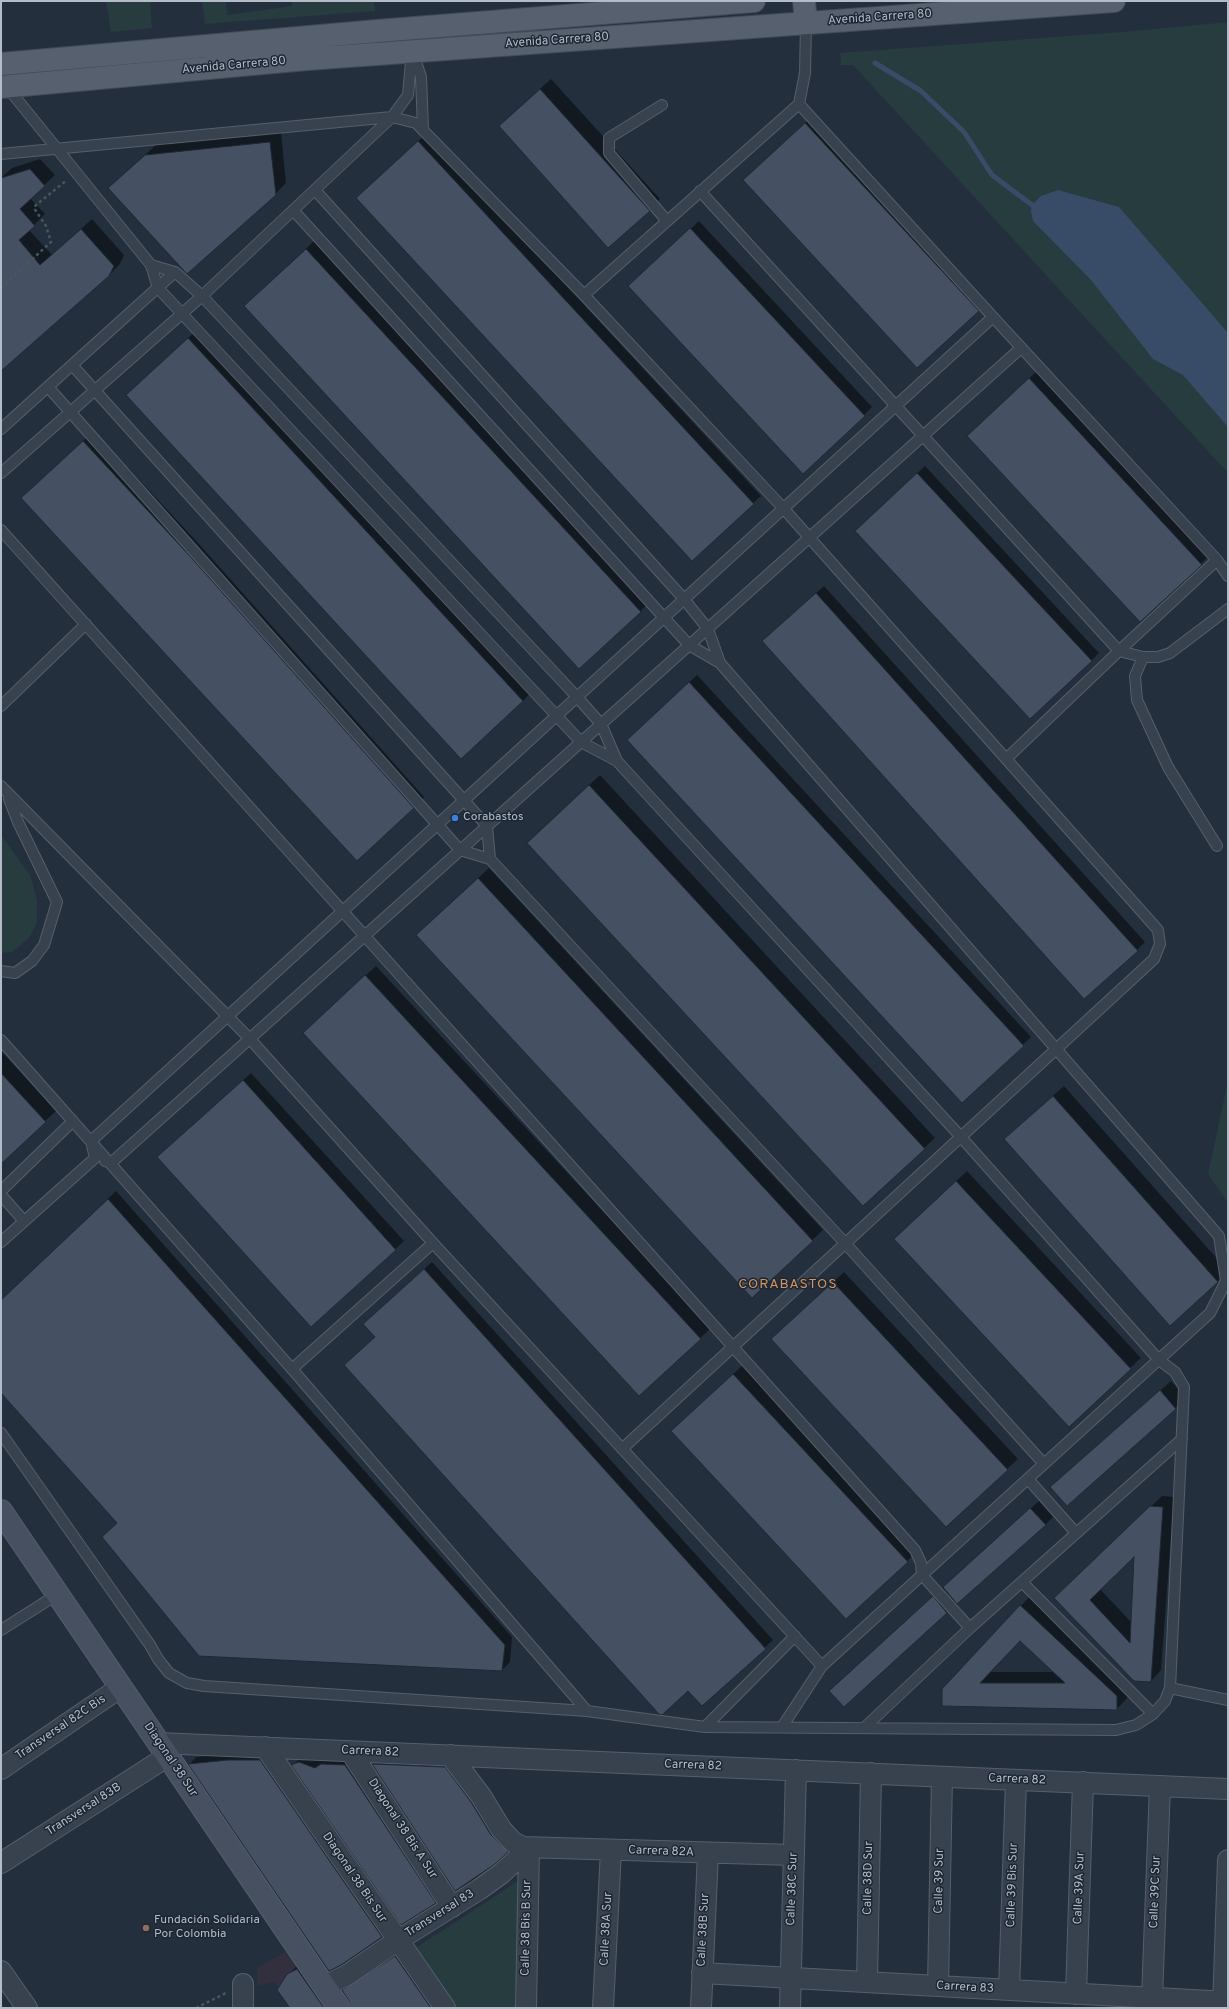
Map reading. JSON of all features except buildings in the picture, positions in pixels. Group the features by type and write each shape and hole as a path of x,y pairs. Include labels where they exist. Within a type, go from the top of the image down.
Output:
{"main road":[{"name":"Avenida Carrera 80","path":"1,64 411,28 754,1"},
{"path":"804,1 806,23"},
{"name":"Avenida Carrera 80","path":"4,87 412,51 1104,1"},
{"path":"411,28 412,51"}],"street":[{"name":"Diagonal 38 Sur","path":"1,1511 331,1996"},
{"name":"Transversal 82C Bis","path":"1,1769 121,1687"},
{"name":"Carrera 82","path":"163,1750 265,1747 1228,1789"},
{"name":"Diagonal 38 Bis Sur","path":"265,1747 444,2008"},
{"name":"Transversal 83B","path":"1,1863 163,1750"},
{"name":"Diagonal 38 Bis A Sur","path":"350,1751 452,1907"},
{"path":"450,1755 481,1796 501,1829 514,1842 529,1848"},
{"name":"Calle 38C Sur","path":"790,2008 796,1770"},
{"name":"Calle 38D Sur","path":"867,1982 871,1773"},
{"name":"Calle 39 Sur","path":"938,1986 942,1777"},
{"name":"Calle 39 Bis Sur","path":"1009,1990 1016,1780"},
{"name":"Calle 39A Sur","path":"1076,1994 1083,1782"},
{"name":"Calle 39C Sur","path":"1152,1998 1160,1786"},
{"name":"Transversal 83","path":"331,1996 348,1975 397,1941 452,1907 502,1873 529,1848"},
{"name":"Carrera 82A","path":"529,1848 794,1855"},
{"name":"Calle 38 Bis B Sur","path":"526,2008 529,1848"},
{"name":"Calle 38A Sur","path":"603,2008 611,1850"},
{"name":"Calle 38B Sur","path":"700,2008 708,1853"},
{"path":"1224,2004 1228,1860"},
{"path":"1,1971 27,2008"},
{"name":"Carrera 83","path":"702,1973 1152,1998 1224,2004"},
{"path":"243,1984 243,2008"}],"lane":[{"path":"584,295 799,104 805,73 806,23"},
{"path":"1,473 202,296 392,117 408,95 412,51"},
{"path":"412,51 421,77 423,129"},
{"path":"4,87 152,265 158,288 581,742 617,761"},
{"path":"799,104 1021,348 1217,560 1228,576"},
{"path":"662,105 609,138 609,153 667,221"},
{"path":"1,154 392,117 408,120 423,129 584,295 784,509 1158,930 1160,944 1154,959 622,1448"},
{"path":"315,190 684,599 708,629 720,663"},
{"path":"700,191 1119,651 1143,657 1158,657 1170,653 1228,609"},
{"path":"293,210 689,645 720,663 1219,1236 1226,1281 1210,1313 822,1666 782,1727"},
{"path":"1,1433 150,1644 158,1659 169,1673 187,1683 212,1686 587,1711 704,1727 1116,1730 1136,1725 1153,1714 1165,1701 1170,1688 1184,1387 1175,1372 1159,1360 961,1137 617,761 601,724 577,697 202,296 175,272 152,265"},
{"path":"1,429 175,272"},
{"path":"91,1141 993,317"},
{"path":"111,1163 1021,348"},
{"path":"72,365 487,826 490,859"},
{"path":"48,387 71,411 460,850 490,859 845,1243 1044,1464"},
{"path":"1,530 915,1550 921,1563 922,1575 970,1628"},
{"path":"1006,759 1217,560"},
{"path":"1,706 86,624"},
{"path":"1143,657 1134,676 1136,700 1168,766 1216,846"},
{"path":"1,786 8,795 250,1039 433,1243 822,1666"},
{"path":"1,971 16,973 32,961 44,945 57,902 18,822 8,795"},
{"path":"1,1040 292,1369 587,1711"},
{"path":"1,1191 73,1121"},
{"path":"91,1141 95,1158"},
{"path":"95,1158 111,1163"},
{"path":"1,1242 95,1158"},
{"path":"1,1195 24,1221"},
{"path":"292,1369 433,1243"},
{"path":"864,1728 970,1628 1182,1439"},
{"path":"1028,1479 1076,1533"},
{"path":"1022,1582 1153,1714"},
{"path":"1,1630 58,1594"},
{"path":"704,1727 795,1636"},
{"path":"1170,1688 1226,1700"}],"path":[{"path":"1,288 51,242 46,226 34,208 76,172"},
{"path":"196,2008 243,1984"}],"shaded area":[{"path":"285,1952 297,1968 287,1974 278,1988 274,1982 257,1986 257,1968"}],"green space":[{"path":"106,1 150,1 152,28 111,32"},
{"path":"202,1 226,1 227,15 292,6 292,1 374,1 375,11 205,24"},
{"path":"1228,22 1228,473 853,65 841,65 840,53 1122,32"},
{"path":"1,835 30,875 37,900 37,922 29,938 12,952 1,953"},
{"path":"1228,1081 1228,1203 1208,1174"},
{"path":"524,1877 522,2008 451,2008 411,1951"}],"water":[{"path":"1058,190 1119,207 1228,333 1228,427 1183,375 1153,359 1091,280 1033,221 1031,211 1032,205 1041,196"}],"waterway":[{"path":"875,63 921,91 964,132 992,175 1032,205"}],"place":[{"name":"Corabastos","path":"455,818"},
{"name":"Fundación Solidaria Por Colombia","path":"146,1928"}],"district":[{"name":"CORABASTOS","path":"788,1285"}]}
